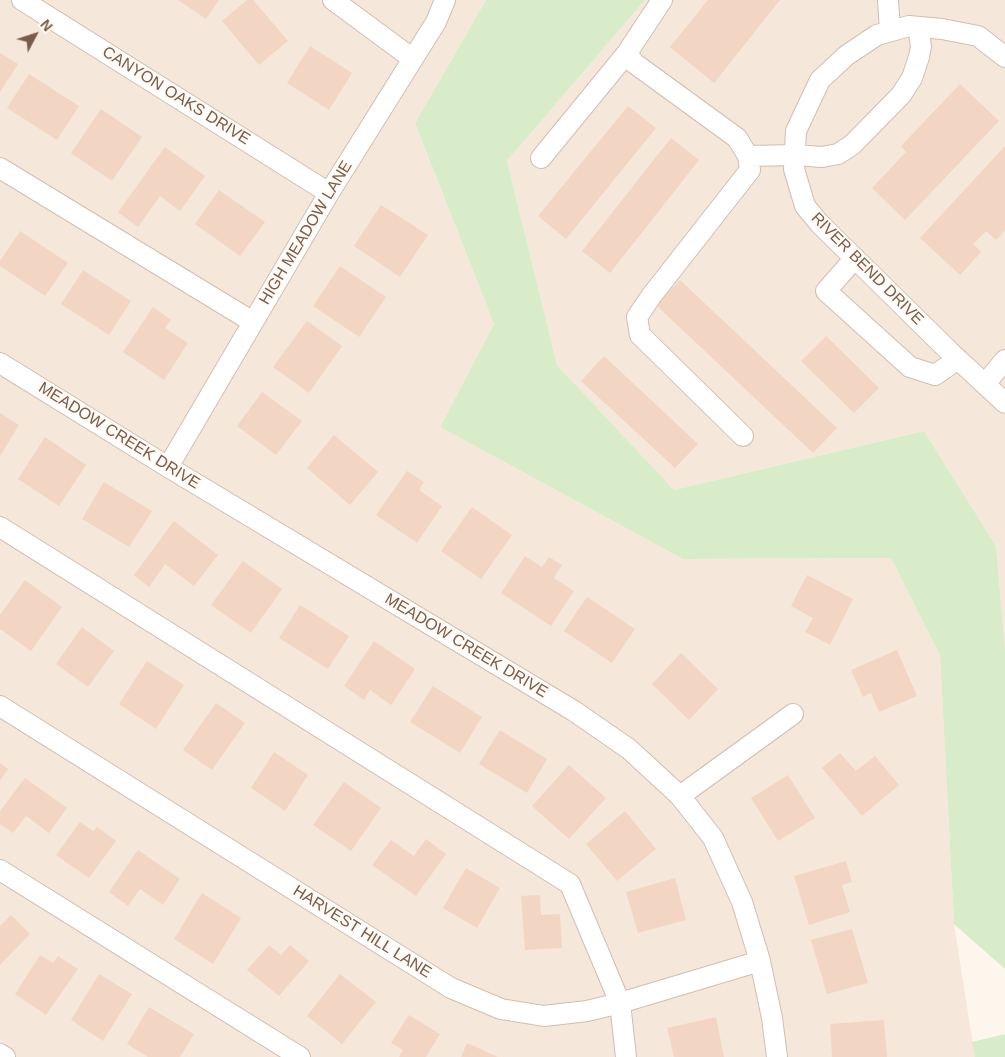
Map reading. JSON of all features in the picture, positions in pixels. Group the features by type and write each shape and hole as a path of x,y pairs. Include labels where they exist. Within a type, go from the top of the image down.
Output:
{"street":[{"name":"CANYON OAKS DRIVE","path":"22,0 329,193"},
{"path":"333,0 412,59"},
{"name":"HIGH MEADOW LANE","path":"168,466 329,193 436,22 445,0"},
{"path":"541,158 627,53 662,0"},
{"path":"888,0 890,31"},
{"name":"RIVER BEND DRIVE","path":"1005,57 978,36 942,29 909,26 877,35 848,55 820,80 796,131 794,169 804,206 1005,403"},
{"path":"748,156 795,155 822,157 838,154 852,145 900,95 912,78 921,46 918,27"},
{"path":"627,53 634,63 737,138 748,156 750,170 637,317 640,335 744,436"},
{"path":"0,168 253,322"},
{"path":"855,258 826,290 910,367 935,375 958,359"},
{"path":"985,384 1005,360"},
{"name":"MEADOW CREEK DRIVE","path":"0,362 168,466 574,711 630,750 680,796 713,838 742,902 760,961 772,1018 777,1057"},
{"path":"0,527 570,884 620,1003 626,1057"},
{"name":"HARVEST HILL LANE","path":"0,706 451,988 501,1009 544,1016 587,1011 760,961"},
{"path":"680,796 793,714"},
{"path":"0,870 300,1057"},
{"path":"0,1054 5,1057"}],"shaded area":[{"path":"0,0 486,0 415,123 494,324 440,427 683,559 891,558 940,654 954,924 975,1057 0,1057"},
{"path":"645,0 1005,0 1005,648 996,546 924,431 674,490 557,365 507,161"}],"green space":[{"path":"486,0 645,0 507,161 557,365 674,490 924,431 996,546 1005,648 1005,969 954,924 940,655 891,558 683,559 440,427 494,324 415,123"},
{"path":"1005,1034 1005,1057 975,1057 972,1042"}],"building":[{"path":"178,0 219,0 206,19"},
{"path":"247,0 253,0 288,41 259,65 222,21"},
{"path":"708,0 780,0 714,83 670,47"},
{"path":"310,46 352,73 329,110 287,83"},
{"path":"0,53 18,64 0,92"},
{"path":"29,74 79,106 57,140 7,108"},
{"path":"960,84 999,121 905,220 872,188 906,152 901,146"},
{"path":"628,106 656,128 566,239 538,216"},
{"path":"101,109 142,137 112,181 71,153"},
{"path":"671,138 699,160 610,273 582,251"},
{"path":"1005,146 1005,230 996,240 986,231 973,244 981,252 960,275 920,238"},
{"path":"165,147 205,176 180,211 160,196 138,227 118,212"},
{"path":"219,190 265,222 240,256 195,224"},
{"path":"381,205 428,235 400,277 354,246"},
{"path":"20,231 68,263 45,296 0,266 0,261"},
{"path":"340,266 386,297 359,337 313,306"},
{"path":"83,270 131,301 109,335 61,304"},
{"path":"680,280 837,428 813,453 656,305"},
{"path":"153,307 171,320 165,328 188,343 164,380 123,352"},
{"path":"307,321 342,346 309,393 273,367"},
{"path":"826,336 879,388 854,413 801,361"},
{"path":"604,356 698,444 675,468 581,381"},
{"path":"262,392 302,421 276,455 237,426"},
{"path":"0,413 19,425 0,456"},
{"path":"334,435 378,472 350,505 307,468"},
{"path":"45,437 86,465 59,506 18,479"},
{"path":"407,471 424,482 419,490 442,506 417,543 376,515"},
{"path":"104,482 152,511 129,547 82,519"},
{"path":"472,507 512,535 481,579 441,551"},
{"path":"174,521 218,555 194,586 165,564 149,587 134,575"},
{"path":"525,556 542,567 549,557 562,565 554,578 574,591 551,626 501,593"},
{"path":"243,561 282,589 251,633 211,605"},
{"path":"807,575 853,599 830,645 805,632 813,618 791,606"},
{"path":"25,580 62,607 31,651 0,629 0,615"},
{"path":"587,597 635,629 612,663 564,631"},
{"path":"300,605 349,636 328,669 279,638"},
{"path":"82,627 114,651 88,687 56,664"},
{"path":"374,641 415,669 391,705 370,690 364,700 344,686"},
{"path":"897,650 917,696 879,712 871,693 863,697 851,670"},
{"path":"681,653 718,689 689,720 652,684"},
{"path":"147,661 184,685 156,729 119,704"},
{"path":"433,686 482,717 460,753 410,722"},
{"path":"216,703 245,723 212,770 183,750"},
{"path":"500,730 547,759 527,793 479,764"},
{"path":"274,752 308,775 285,811 251,788"},
{"path":"840,753 856,771 875,756 899,785 862,816 822,768"},
{"path":"0,763 8,769 0,781"},
{"path":"569,765 606,798 569,839 532,806"},
{"path":"788,775 815,818 778,841 751,798"},
{"path":"25,778 67,808 49,833 26,816 13,833 0,824 0,811"},
{"path":"344,782 381,808 351,851 313,825"},
{"path":"625,811 656,849 617,881 586,844"},
{"path":"80,822 93,831 97,827 116,841 89,878 56,855"},
{"path":"426,839 446,854 416,896 372,865 391,840 414,856"},
{"path":"138,850 180,879 163,905 140,889 128,906 109,892"},
{"path":"846,861 852,882 842,885 850,912 809,925 794,876"},
{"path":"466,868 500,888 477,928 443,908"},
{"path":"675,878 686,920 638,933 626,892"},
{"path":"202,893 241,918 213,964 174,939"},
{"path":"540,895 541,915 560,914 562,948 525,950 521,896"},
{"path":"11,915 30,934 0,965 0,926"},
{"path":"852,929 868,983 827,994 811,940"},
{"path":"269,945 281,955 290,945 309,961 279,996 247,970"},
{"path":"40,955 53,963 58,956 78,969 46,1015 15,994"},
{"path":"99,974 132,994 103,1041 71,1020"},
{"path":"340,974 376,1002 342,1044 307,1016"},
{"path":"149,1007 194,1034 180,1057 148,1057 127,1044"},
{"path":"409,1015 440,1034 426,1057 399,1057 403,1050 391,1043"},
{"path":"716,1017 724,1057 674,1057 667,1028"},
{"path":"884,1020 887,1057 832,1057 830,1024"},
{"path":"467,1043 498,1057 461,1057"}]}
